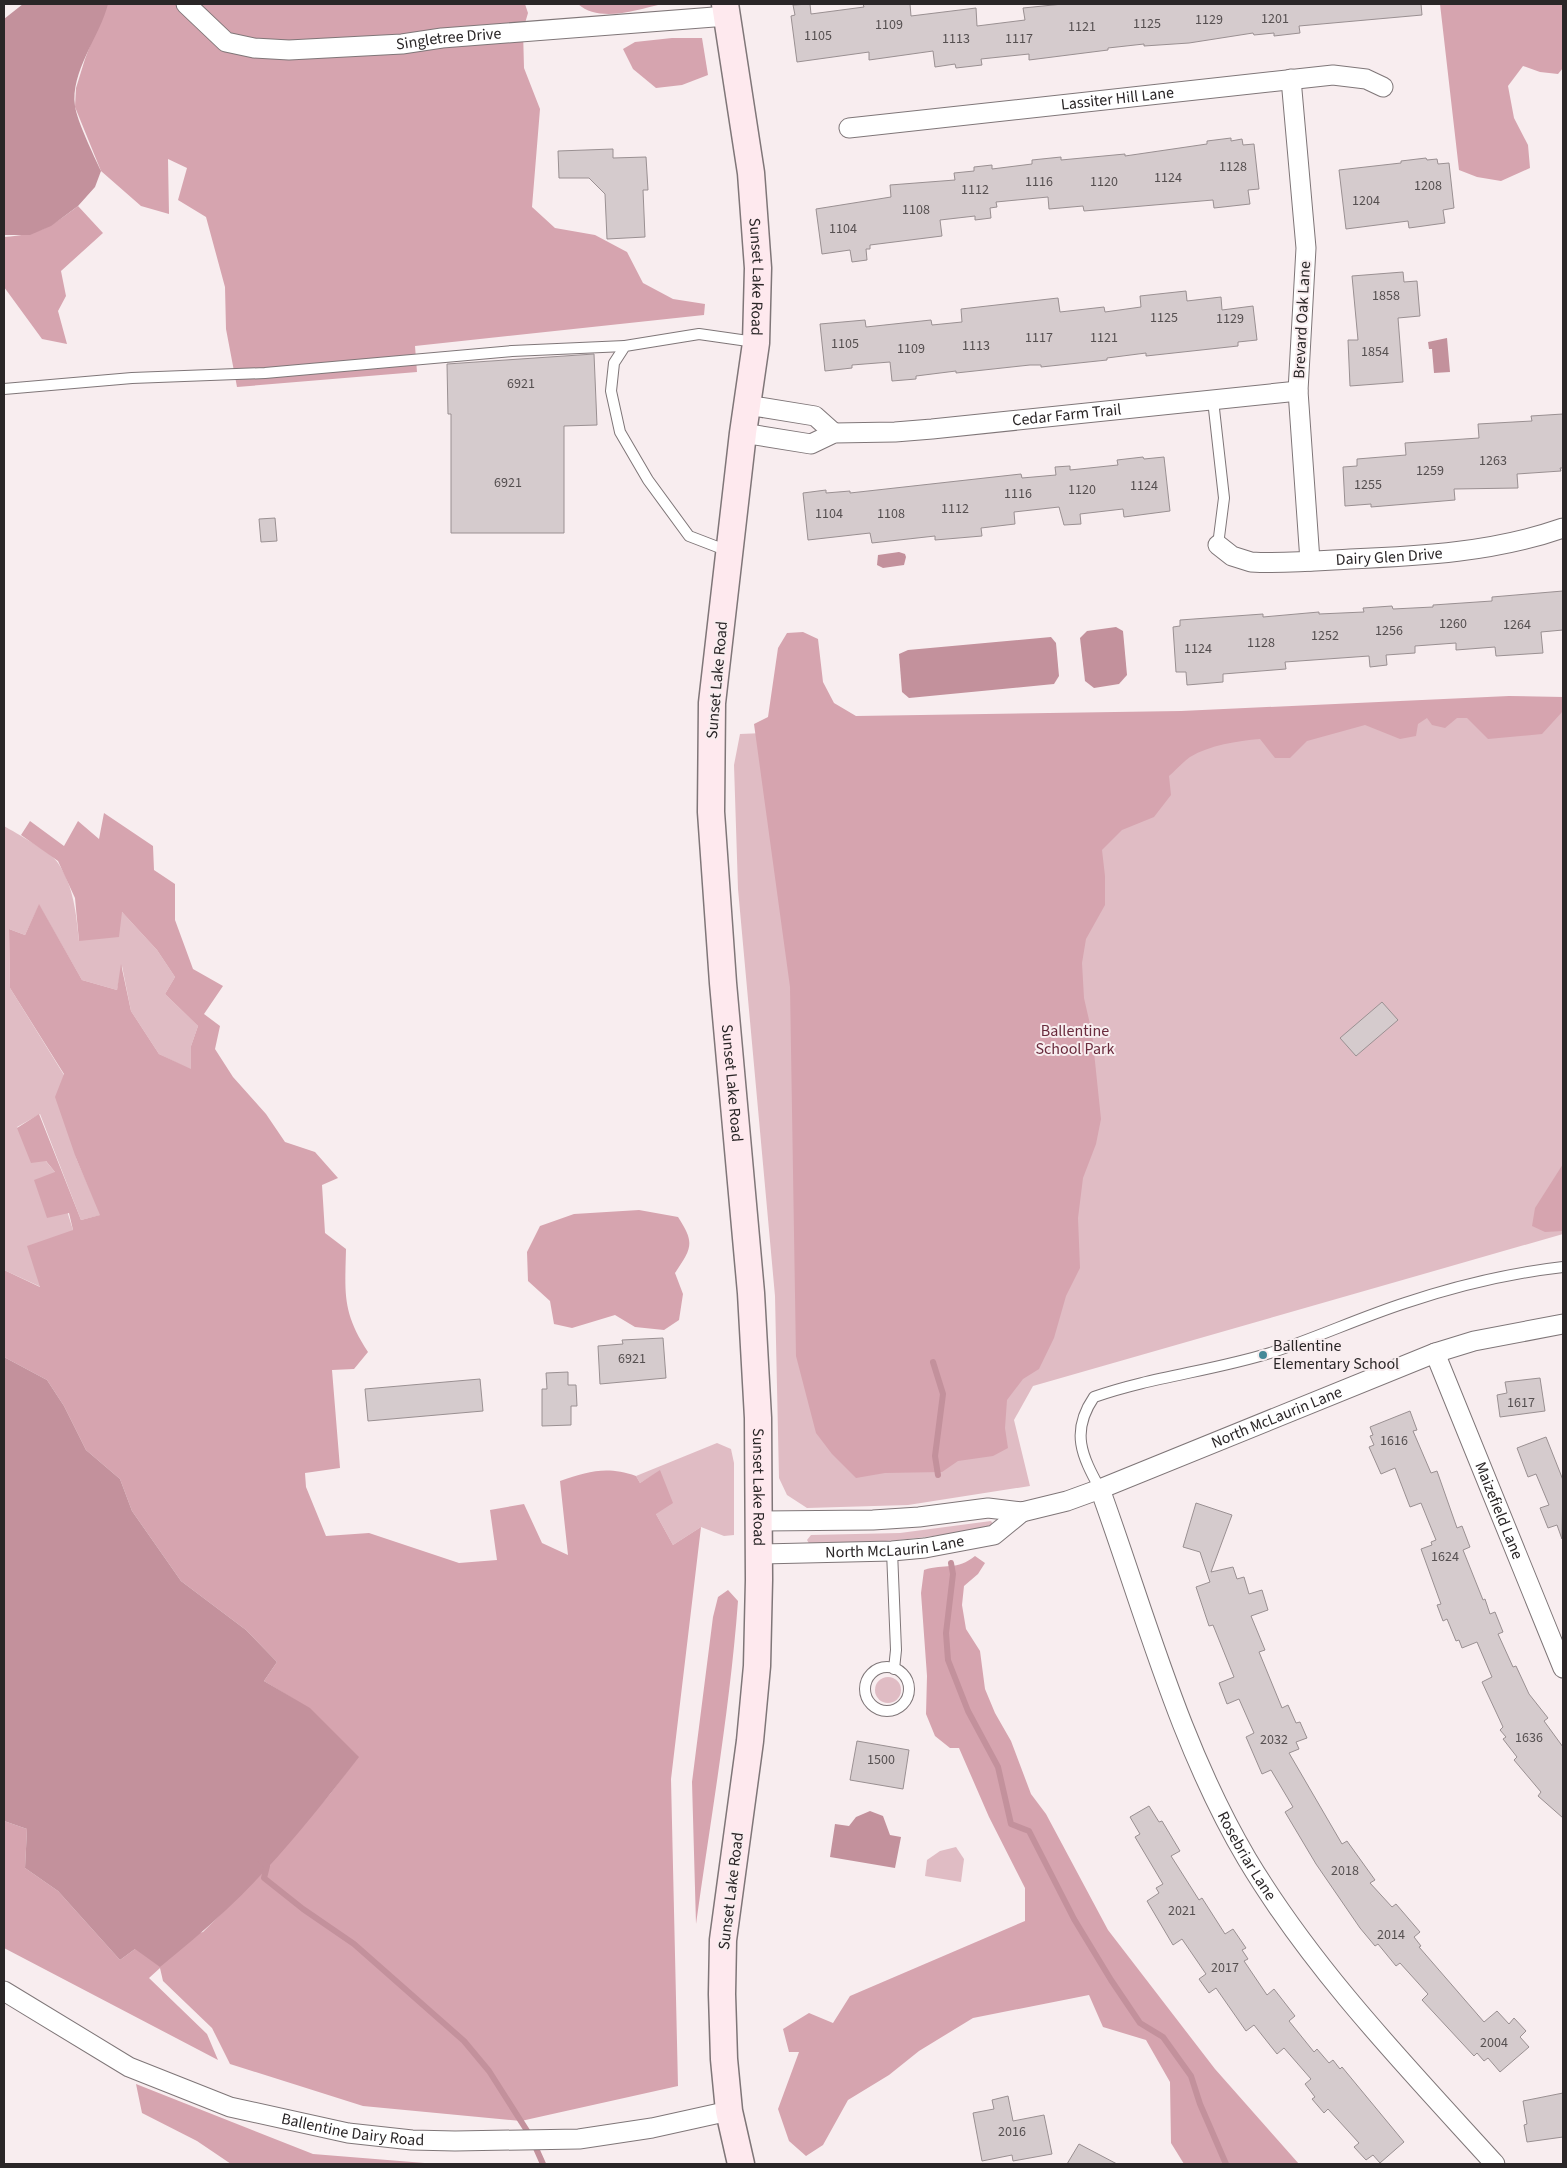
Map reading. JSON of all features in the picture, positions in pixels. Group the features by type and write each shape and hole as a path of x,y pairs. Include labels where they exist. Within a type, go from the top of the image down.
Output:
{"main road":[{"name":"Sunset Lake Road","path":"726,10 751,173 758,268 756,342 743,433 731,552 712,703 711,812 723,983 756,1352 759,1521 757,1666 750,1741 723,1940 722,2003 724,2059 729,2112 741,2164"}],"street":[{"name":"Singletree Drive","path":"186,4 226,42 254,48 289,50 402,44 442,38 726,10"},
{"name":"Lassiter Hill Lane","path":"849,128 1291,79 1350,76 1366,79 1383,87"},
{"name":"Brevard Oak Lane","path":"1291,79 1306,248 1298,391 1310,561"},
{"name":"Cedar Farm Trail","path":"743,433 811,444 834,433 895,432 1298,391"},
{"path":"747,405 815,416 834,433"},
{"name":"Dairy Glen Drive","path":"1218,545 1232,556 1251,562 1310,561 1456,552 1522,541 1563,528"},
{"name":"North McLaurin Lane","path":"759,1521 919,1518 988,1508 1022,1512 1067,1501 1435,1353 1474,1341 1563,1324"},
{"name":"Maizefield Lane","path":"1435,1353 1563,1668"},
{"name":"Rosebriar Lane","path":"1100,1489 1186,1734 1212,1793 1246,1857 1287,1922 1333,1981 1495,2164"},
{"name":"North McLaurin Lane","path":"759,1554 892,1551 925,1548 994,1534 1022,1512"},
{"name":"Ballentine Dairy Road","path":"4,1991 129,2067 230,2107 348,2133 412,2140 579,2139 652,2128 729,2112"}],"lane":[{"path":"4,390 132,378 265,373 512,351 625,346 699,334 756,342"},
{"path":"625,346 614,362 612,391 620,432 648,480 689,536 731,552"},
{"path":"1213,400 1224,498 1218,545"},
{"path":"1100,1489 1085,1461 1080,1441 1080,1424 1094,1397 1139,1384 1218,1367 1269,1353 1403,1304 1448,1290 1528,1272 1563,1267"},
{"path":"892,1551 896,1650 894,1669"},
{"path":"883,1668 894,1669 904,1675 908,1682 907,1698 896,1709 882,1710 870,1701 866,1695 867,1681 877,1670 883,1668"}],"green space":[{"path":"106,4 525,4 528,13 523,30 524,68 540,109 532,207 555,228 595,235 627,252 643,283 673,299 705,304 704,315 415,346 417,372 237,387 226,329 225,287 206,217 178,200 187,168 168,159 169,214 141,206 101,171 75,107 76,88"},
{"path":"578,4 662,4 630,12 607,14 587,10"},
{"path":"1440,4 1563,4 1563,68 1558,74 1540,72 1523,66 1508,86 1514,118 1528,145 1530,168 1501,181 1477,177 1459,170"},
{"path":"672,38 702,38 708,75 682,85 656,88 633,69 623,49 635,42"},
{"path":"78,206 103,233 61,271 66,296 58,311 67,344 42,339 4,287 4,237 27,234 44,229"},
{"path":"803,632 818,639 823,682 834,703 856,716 1181,711 1509,696 1563,697 1563,711 1542,734 1488,739 1467,718 1457,718 1445,728 1432,725 1427,718 1418,724 1416,736 1400,739 1365,725 1307,741 1290,758 1275,758 1260,739 1233,742 1206,749 1190,757 1169,776 1171,795 1154,817 1122,830 1102,850 1105,876 1105,905 1086,939 1082,963 1084,998 1092,1033 1101,1119 1096,1144 1083,1178 1078,1218 1080,1268 1066,1296 1054,1338 1039,1369 1023,1379 1007,1400 1005,1428 1008,1448 993,1456 958,1461 942,1472 885,1473 856,1478 832,1454 816,1433 796,1356 790,987 754,724 768,717 778,648 787,633"},
{"name":"Ballentine School Park","path":"1563,698 1563,1234 1033,1386 1014,1420 1030,1486 908,1505 807,1508 787,1495 779,1478 775,1296 738,889 734,765 740,734"},
{"path":"104,813 153,846 154,870 175,884 175,920 193,969 223,986 204,1014 220,1026 215,1049 233,1077 266,1114 285,1142 315,1152 338,1178 322,1185 325,1233 346,1249 345,1278 349,1314 368,1352 354,1369 332,1370 340,1468 305,1473 306,1487 326,1536 369,1533 459,1563 497,1560 490,1510 524,1504 542,1543 568,1555 560,1481 598,1471 626,1473 636,1476 640,1483 660,1470 673,1503 656,1514 673,1545 701,1527 671,1779 678,2086 521,2121 363,2106 230,2064 212,2028 163,1981 160,1968 149,1978 207,2034 218,2060 4,1948 4,1821 27,1829 25,1868 58,1891 120,1960 135,1949 203,1932 259,1876 330,1794 358,1757 310,1709 264,1681 277,1662 246,1630 181,1581 132,1511 120,1479 86,1450 64,1406 47,1380 4,1357 4,1270 40,1287 27,1246 73,1230 69,1213 47,1218 34,1180 55,1172 46,1161 31,1163 17,1128 39,1114 81,1220 100,1215 76,1158 55,1097 64,1074 10,988 9,929 25,935 39,904 82,980 117,990 121,964 131,1011 159,1054 191,1069 191,1046 198,1026 165,994 175,977 157,950 122,912 119,937 79,941 75,898 58,861 21,835 30,821 64,846 78,821 99,839"},
{"path":"4,826 41,848 58,863 71,891 79,941 122,912 157,950 175,977 165,994 198,1026 191,1046 191,1070 159,1054 131,1011 122,966 117,990 82,980 39,905 25,935 9,929 10,988 64,1075 76,1158 101,1215 81,1220 40,1114 17,1127 55,1172 73,1230 41,1287 4,1270"},
{"path":"1563,1164 1563,1231 1545,1232 1532,1226 1535,1208"},
{"path":"639,1210 678,1217 687,1233 689,1240 688,1251 675,1273 683,1294 679,1320 664,1330 635,1327 615,1315 572,1328 554,1324 550,1301 528,1281 527,1252 540,1226 574,1214"},
{"path":"717,1443 731,1449 734,1463 734,1535 724,1536 701,1527 673,1545 656,1514 660,1471 640,1483 636,1476"},
{"path":"991,1521 992,1526 901,1540 810,1545 807,1540 811,1535 900,1533"},
{"path":"975,1556 985,1563 978,1574 964,1586 962,1605 966,1629 980,1651 985,1689 995,1713 1011,1741 1031,1794 1046,1814 1108,1930 1215,2069 1299,2164 1184,2164 1171,2143 1170,2082 1146,2040 1103,2027 1089,1995 973,2018 919,2051 889,2075 848,2100 823,2145 806,2156 789,2141 778,2109 799,2052 789,2052 783,2029 809,2013 833,2023 850,1996 1025,1921 1025,1888 989,1817 959,1748 950,1748 935,1736 926,1714 927,1676 921,1593 924,1570 962,1564"},
{"path":"728,1590 738,1601 735,1641 696,1924 692,1782 713,1617 718,1597"},
{"path":"888,1677 897,1681 901,1690 897,1699 888,1703 879,1699 875,1690 879,1681"},
{"path":"956,1847 964,1859 961,1882 925,1876 927,1860 940,1851"},
{"path":"136,2084 313,2154 437,2164 231,2164 197,2141 142,2113"}],"shaded area":[{"path":"23,4 108,4 81,67 75,93 75,106 79,120 101,171 95,187 78,206 51,226 30,235 4,235 4,19"},
{"path":"1447,338 1450,372 1434,373 1432,349 1429,349 1428,342"},
{"path":"899,552 905,554 904,565 883,568 877,565 878,555"},
{"path":"1116,627 1123,631 1127,675 1119,684 1094,688 1085,681 1080,638 1087,631"},
{"path":"1051,637 1056,643 1059,676 1054,684 909,698 902,692 899,654 908,650"},
{"path":"4,1357 47,1380 64,1406 86,1450 120,1479 132,1511 181,1581 246,1630 277,1662 264,1681 310,1708 359,1757 312,1817 262,1874 218,1917 160,1967 135,1949 120,1960 58,1891 25,1868 27,1829 4,1821"},
{"path":"870,1811 883,1816 890,1835 901,1837 895,1868 830,1857 835,1824 849,1826 856,1817"}],"building":[{"path":"810,4 811,14 864,7 863,4 910,4 911,16 976,8 977,26 1025,20 1023,8 1063,4 1421,4 1422,15 1299,26 1300,33 1274,36 1274,33 1254,35 1253,33 1189,43 1144,46 1144,44 1108,48 1108,50 1029,60 1029,54 981,59 982,65 956,68 955,64 935,67 933,51 869,60 869,52 797,62 791,16 795,15 793,5"},
{"path":"1231,138 1231,141 1242,139 1243,145 1254,144 1259,189 1248,190 1250,204 1214,208 1213,200 1084,211 1083,206 1049,209 1048,197 996,202 997,207 990,208 991,218 975,220 975,216 940,220 942,236 870,245 870,249 866,249 867,260 852,262 850,250 822,254 816,209 891,197 890,185 955,180 954,173 974,171 974,167 992,165 992,169 1032,164 1032,160 1061,157 1061,160 1125,154 1125,156 1207,144 1207,141"},
{"path":"613,149 613,158 646,157 648,190 643,190 645,237 607,239 605,194 589,178 559,178 558,151"},
{"path":"1426,158 1427,160 1437,159 1438,164 1449,163 1454,208 1443,210 1445,223 1409,228 1408,221 1346,229 1339,170 1401,163 1401,161"},
{"path":"1403,272 1404,282 1417,281 1420,316 1398,318 1403,382 1350,386 1348,340 1358,340 1352,276"},
{"path":"1186,291 1187,301 1221,297 1222,310 1253,306 1257,340 1238,342 1238,346 1146,356 1146,353 1107,358 1107,360 1041,367 1041,365 1030,365 956,373 956,371 916,376 916,379 892,381 890,362 852,365 852,368 825,371 820,324 865,320 866,327 931,320 932,325 962,322 961,309 1058,298 1060,312 1104,307 1105,312 1141,307 1140,296"},
{"path":"594,354 597,425 564,426 564,533 451,533 451,414 448,414 447,364"},
{"path":"1563,414 1563,468 1560,468 1561,471 1517,474 1518,488 1454,489 1455,500 1371,507 1371,504 1345,506 1343,467 1357,466 1357,459 1406,455 1405,443 1479,438 1478,424 1532,421 1531,416"},
{"path":"1143,457 1144,459 1164,457 1170,511 1124,517 1123,509 1080,514 1081,524 1064,525 1059,507 1014,512 1015,524 981,528 982,536 935,540 935,536 872,543 870,533 808,540 803,493 826,490 826,493 850,491 850,493 1021,474 1022,478 1056,475 1055,467 1070,466 1070,470 1118,465 1117,460"},
{"path":"275,518 277,541 261,542 259,519"},
{"path":"1563,591 1563,630 1541,632 1543,653 1496,656 1495,647 1456,650 1456,643 1415,646 1415,653 1386,655 1387,665 1370,667 1369,656 1285,662 1286,669 1223,674 1223,682 1187,685 1186,672 1176,672 1173,627 1180,626 1180,620 1263,614 1263,617 1319,612 1319,614 1364,612 1363,608 1392,606 1393,609 1433,607 1433,605 1492,601 1492,597"},
{"path":"1382,1002 1398,1020 1356,1056 1340,1038"},
{"path":"663,1338 666,1378 600,1384 598,1346 623,1344 622,1340"},
{"path":"568,1372 568,1385 576,1385 577,1406 571,1406 571,1425 542,1426 542,1389 547,1389 546,1373"},
{"path":"1540,1378 1545,1411 1500,1417 1497,1395 1507,1393 1505,1382"},
{"path":"480,1379 483,1411 368,1421 365,1389"},
{"path":"1410,1411 1417,1430 1413,1431 1431,1473 1437,1471 1457,1528 1462,1526 1470,1547 1463,1550 1490,1614 1495,1612 1503,1632 1498,1634 1513,1667 1516,1666 1529,1694 1548,1718 1544,1721 1563,1747 1563,1818 1538,1796 1541,1792 1514,1760 1517,1757 1503,1739 1506,1737 1500,1730 1503,1727 1482,1682 1492,1677 1477,1642 1462,1648 1459,1640 1456,1641 1447,1619 1443,1621 1437,1605 1441,1604 1421,1549 1432,1545 1431,1542 1436,1540 1421,1503 1410,1507 1395,1468 1381,1474 1369,1447 1374,1445 1370,1436 1373,1435 1370,1427"},
{"path":"1546,1437 1563,1480 1562,1539 1557,1525 1548,1528 1540,1508 1549,1505 1536,1474 1528,1477 1517,1448"},
{"path":"1196,1503 1232,1515 1211,1572 1233,1567 1237,1579 1244,1577 1249,1594 1262,1590 1268,1610 1251,1616 1265,1650 1259,1652 1282,1708 1288,1705 1296,1723 1300,1722 1307,1738 1296,1742 1299,1749 1289,1753 1342,1844 1347,1841 1375,1880 1370,1883 1392,1907 1396,1904 1420,1932 1414,1937 1421,1946 1419,1947 1484,2022 1497,2011 1509,2024 1514,2018 1526,2031 1520,2037 1529,2047 1500,2072 1488,2058 1484,2061 1477,2053 1474,2056 1422,2000 1428,1994 1400,1963 1396,1966 1378,1944 1375,1946 1360,1928 1316,1864 1285,1812 1293,1807 1271,1770 1262,1774 1246,1737 1254,1733 1239,1699 1227,1704 1219,1683 1234,1677 1213,1625 1209,1626 1196,1587 1210,1582 1200,1552 1183,1547"},
{"path":"857,1741 909,1750 903,1789 850,1780"},
{"path":"1149,1806 1159,1822 1162,1821 1180,1851 1171,1856 1199,1900 1202,1898 1225,1934 1233,1929 1246,1948 1242,1950 1248,1959 1244,1961 1267,1995 1274,1989 1295,2016 1289,2021 1314,2052 1317,2049 1329,2063 1333,2060 1340,2069 1342,2067 1404,2142 1380,2163 1373,2155 1366,2160 1354,2147 1359,2143 1328,2109 1324,2113 1312,2099 1315,2097 1305,2084 1311,2079 1284,2048 1277,2054 1254,2025 1246,2031 1216,1988 1209,1993 1199,1979 1206,1974 1182,1939 1173,1945 1147,1901 1159,1893 1156,1888 1163,1884 1135,1837 1140,1834 1130,1817"},
{"path":"1563,2093 1563,2137 1527,2142 1524,2125 1527,2124 1523,2101"},
{"path":"1008,2096 1013,2121 1044,2115 1052,2154 1013,2161 1012,2155 982,2161 973,2113 994,2109 992,2100"},
{"path":"1079,2144 1117,2164 1067,2164"}],"waterway":[{"path":"933,1362 943,1394 935,1456 938,1475"},
{"path":"951,1563 953,1574 946,1633 948,1660 968,1711 998,1767 1011,1824 1029,1831 1074,1919 1140,2023 1163,2037 1191,2076 1200,2104 1226,2164"},
{"path":"261,1861 267,1866 264,1878 303,1909 354,1944 464,2041 489,2071 531,2137 543,2164"}],"place":[{"name":"Ballentine Elementary School","path":"1263,1355"}]}
